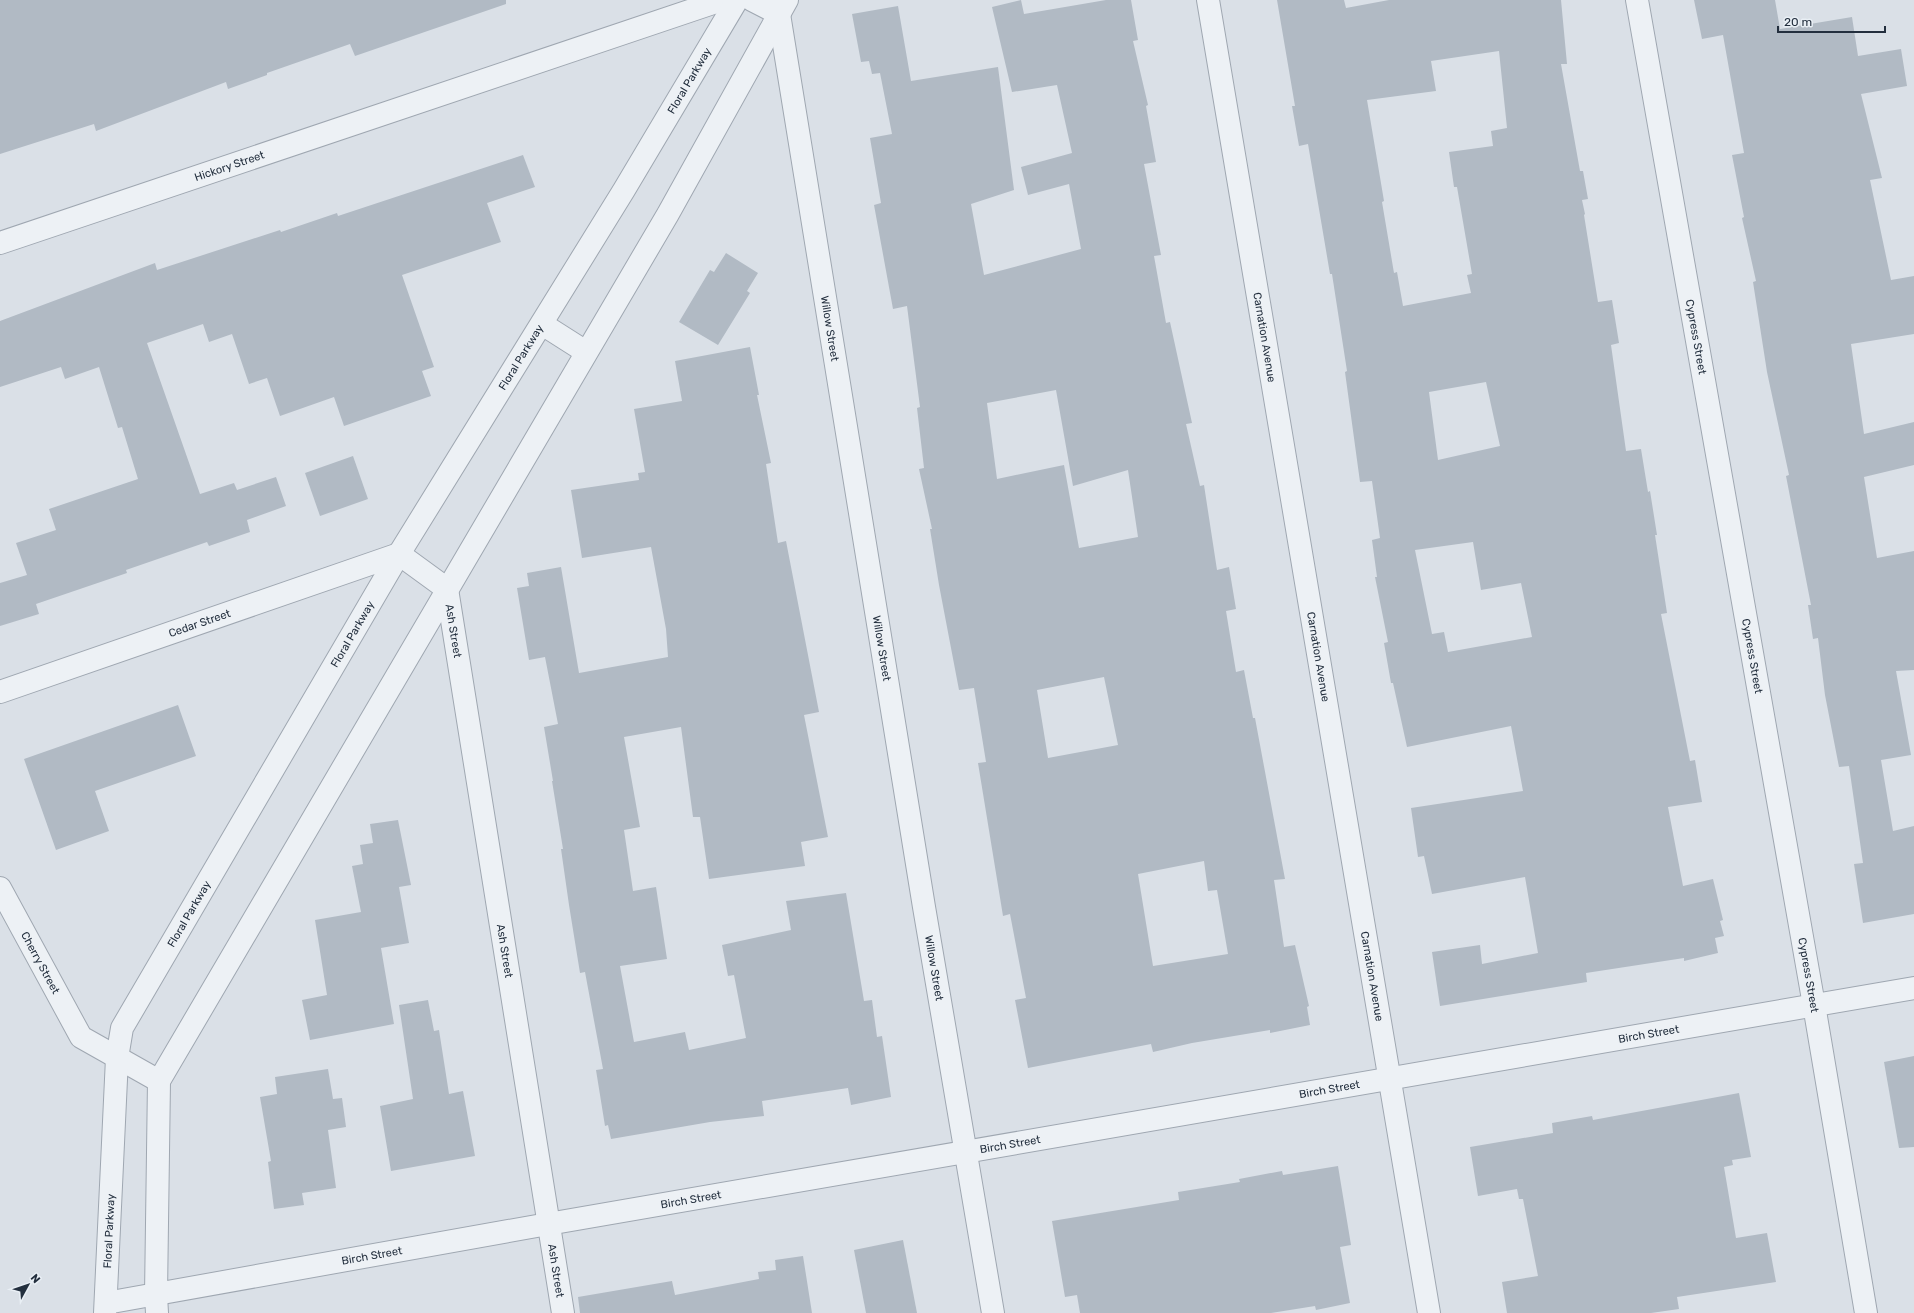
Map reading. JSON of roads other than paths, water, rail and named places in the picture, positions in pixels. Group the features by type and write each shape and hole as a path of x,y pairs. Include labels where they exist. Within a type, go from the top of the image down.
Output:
{"street":[{"name":"Hickory Street","path":"0,243 722,0"},
{"name":"Floral Parkway","path":"105,1308 117,1058 122,1028 399,554 624,190 736,0"},
{"path":"156,1304 159,1081 668,214 783,7 752,0"},
{"name":"Carnation Avenue","path":"1208,0 1429,1313"},
{"name":"Cypress Street","path":"1637,0 1814,1005 1866,1313"},
{"name":"Willow Street","path":"783,7 993,1313"},
{"path":"542,324 586,352"},
{"path":"399,554 447,589"},
{"name":"Cedar Street","path":"0,692 399,554"},
{"name":"Ash Street","path":"447,589 563,1313"},
{"name":"Cherry Street","path":"0,888 81,1037 117,1058"},
{"name":"Birch Street","path":"105,1308 156,1304 548,1224 1914,988"},
{"path":"117,1058 159,1081"}]}
